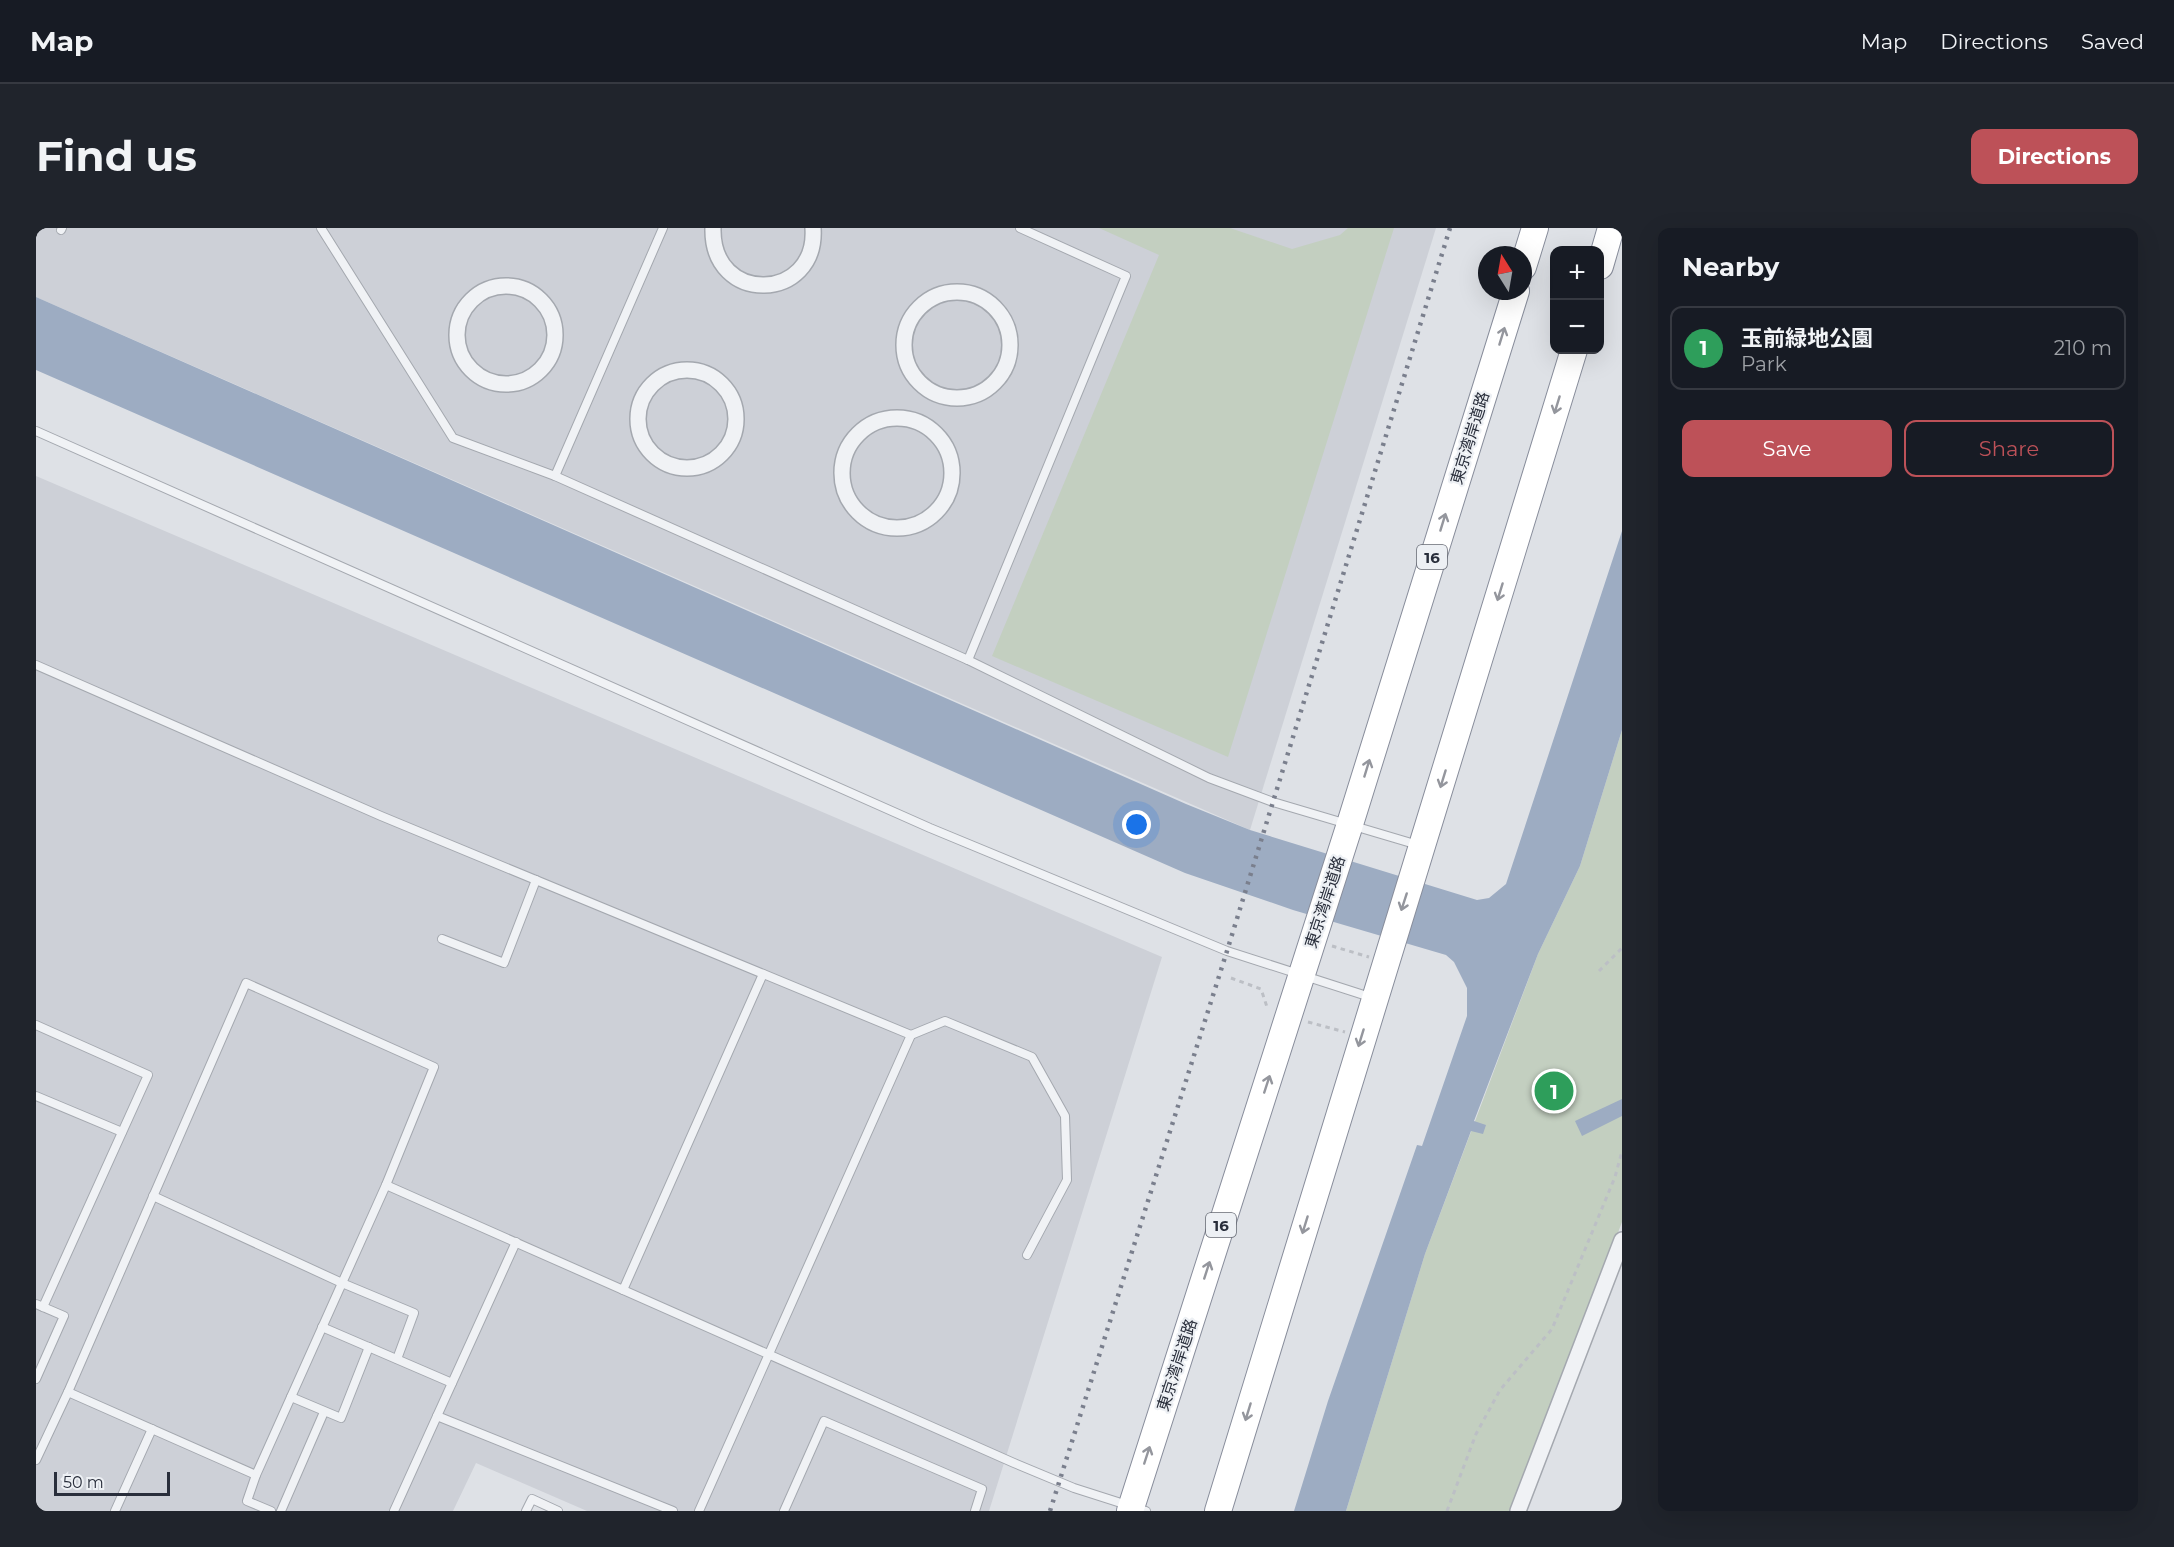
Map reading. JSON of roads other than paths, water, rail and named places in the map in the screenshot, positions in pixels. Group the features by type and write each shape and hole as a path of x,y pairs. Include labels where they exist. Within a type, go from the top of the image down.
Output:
{"highway":[{"path":"1529,246 1535,228"},
{"path":"1604,250 1611,228"},
{"name":"東京湾岸道路","path":"1136,1509 1513,300"},
{"path":"1218,1511 1361,1037 1422,847 1573,354"}],"street":[{"path":"712,228 713,247 718,259 729,273 755,285 773,285 800,270 810,255 813,228"},
{"path":"499,285 517,286 532,293 545,304 555,331 554,348 543,368 530,379 514,384 483,380 469,369 457,349 455,332 460,315 469,301 483,291 499,285"},
{"path":"950,291 969,292 985,298 999,311 1008,327 1011,347 1007,365 988,389 970,397 952,398 923,387 911,372 905,357 904,338 909,320 920,306 932,297 950,291"},
{"path":"691,370 711,376 724,387 733,401 736,416 734,433 722,454 707,464 691,468 674,467 651,453 641,439 637,422 639,405 647,389 659,378 674,372 691,370"},
{"path":"889,418 908,418 926,425 939,436 949,452 953,478 948,497 940,509 925,521 900,528 880,526 863,517 846,494 842,475 843,461 850,443 870,424 889,418"},
{"path":"1518,1511 1622,1240"}],"lane":[{"path":"321,228 453,438 555,476 968,660 1209,778 1273,802 1422,847"},
{"path":"555,476 663,228"},
{"path":"968,660 1126,276 1020,228"},
{"path":"36,431 930,828 1227,951 1373,998"},
{"path":"36,665 370,811 911,1035"},
{"path":"442,939 504,963 536,880"},
{"path":"623,1290 763,974"},
{"path":"36,1460 68,1392 246,983 434,1067 386,1185 256,1475 247,1501 270,1511"},
{"path":"699,1511 911,1035 945,1021 1032,1057 1065,1116 1066,1180 1027,1255"},
{"path":"36,1026 148,1075 40,1305 64,1316 36,1379"},
{"path":"36,1096 122,1132"},
{"path":"386,1185 1041,1474 1136,1509"},
{"path":"153,1196 342,1283 414,1313 397,1359"},
{"path":"394,1511 516,1242"},
{"path":"322,1327 452,1383"},
{"path":"291,1397 341,1418 369,1347"},
{"path":"68,1392 256,1475"},
{"path":"281,1511 324,1412"},
{"path":"438,1416 673,1511"},
{"path":"784,1511 824,1421 982,1490 975,1511"},
{"path":"115,1511 152,1429"},
{"path":"526,1511 532,1499 558,1511"}],"water":[{"path":"36,297 1186,804 1250,830 1477,900 1489,898 1506,884 1622,531 1622,730 1580,866 1538,954 1474,1121 1486,1125 1483,1134 1471,1131 1425,1254 1346,1511 1294,1511 1328,1401 1417,1145 1422,1146 1467,1016 1467,988 1454,962 1446,955 1293,910 1185,873 36,370"},
{"path":"1622,1099 1622,1116 1582,1136 1575,1121"}],"railway":[{"path":"1050,1511 1227,951 1450,228"}],"place":[{"name":"玉前緑地公園","path":"1554,1091"}]}
